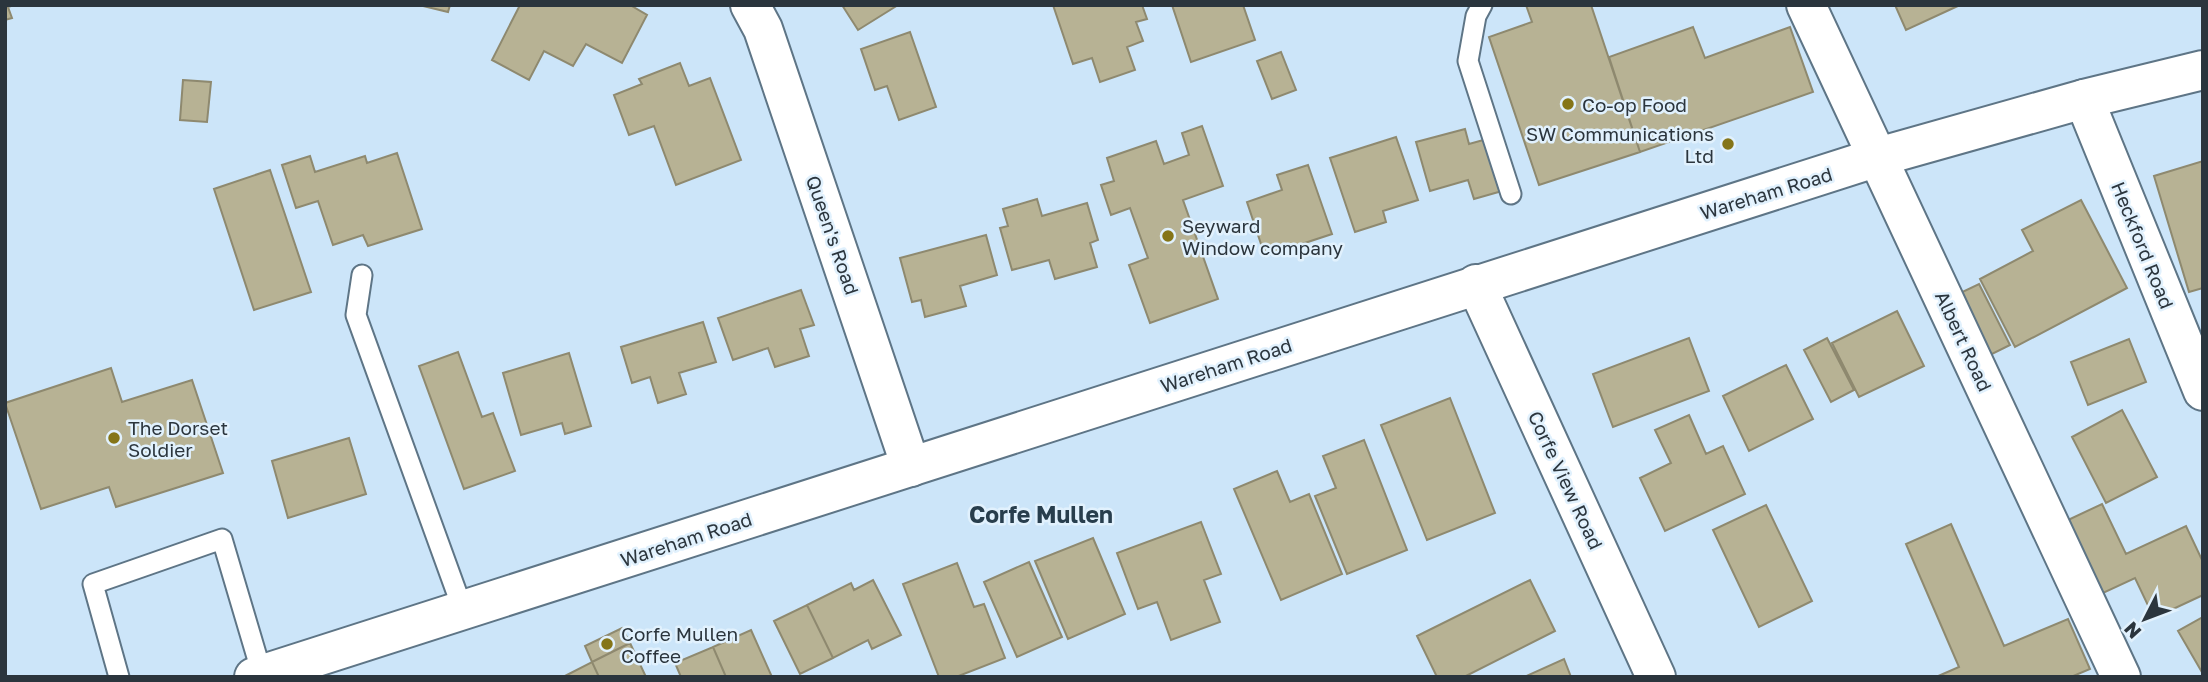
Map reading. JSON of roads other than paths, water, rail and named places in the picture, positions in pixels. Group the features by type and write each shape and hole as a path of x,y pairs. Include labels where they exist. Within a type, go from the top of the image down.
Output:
{"street":[{"name":"Queen's Road","path":"750,5 763,29 911,467"},
{"name":"Albert Road","path":"1806,5 2121,677"},
{"name":"Wareham Road","path":"258,675 1476,284 1878,158 2084,99 2203,70"},
{"name":"Heckford Road","path":"2084,99 2203,391"},
{"name":"Corfe View Road","path":"1476,284 1656,677"}],"lane":[{"path":"1482,5 1476,16 1468,61 1511,194"},
{"path":"362,275 356,315 463,610"},
{"path":"119,677 93,584 222,539 258,675"}],"place":[{"name":"Co-op Food","path":"1568,104"},
{"name":"SW Communications Ltd","path":"1728,144"},
{"name":"Seyward Window company","path":"1168,236"},
{"name":"The Dorset Soldier","path":"114,438"},
{"name":"Corfe Mullen Coffee","path":"607,644"}],"district":[{"name":"Corfe Mullen","path":"1041,514"}]}
